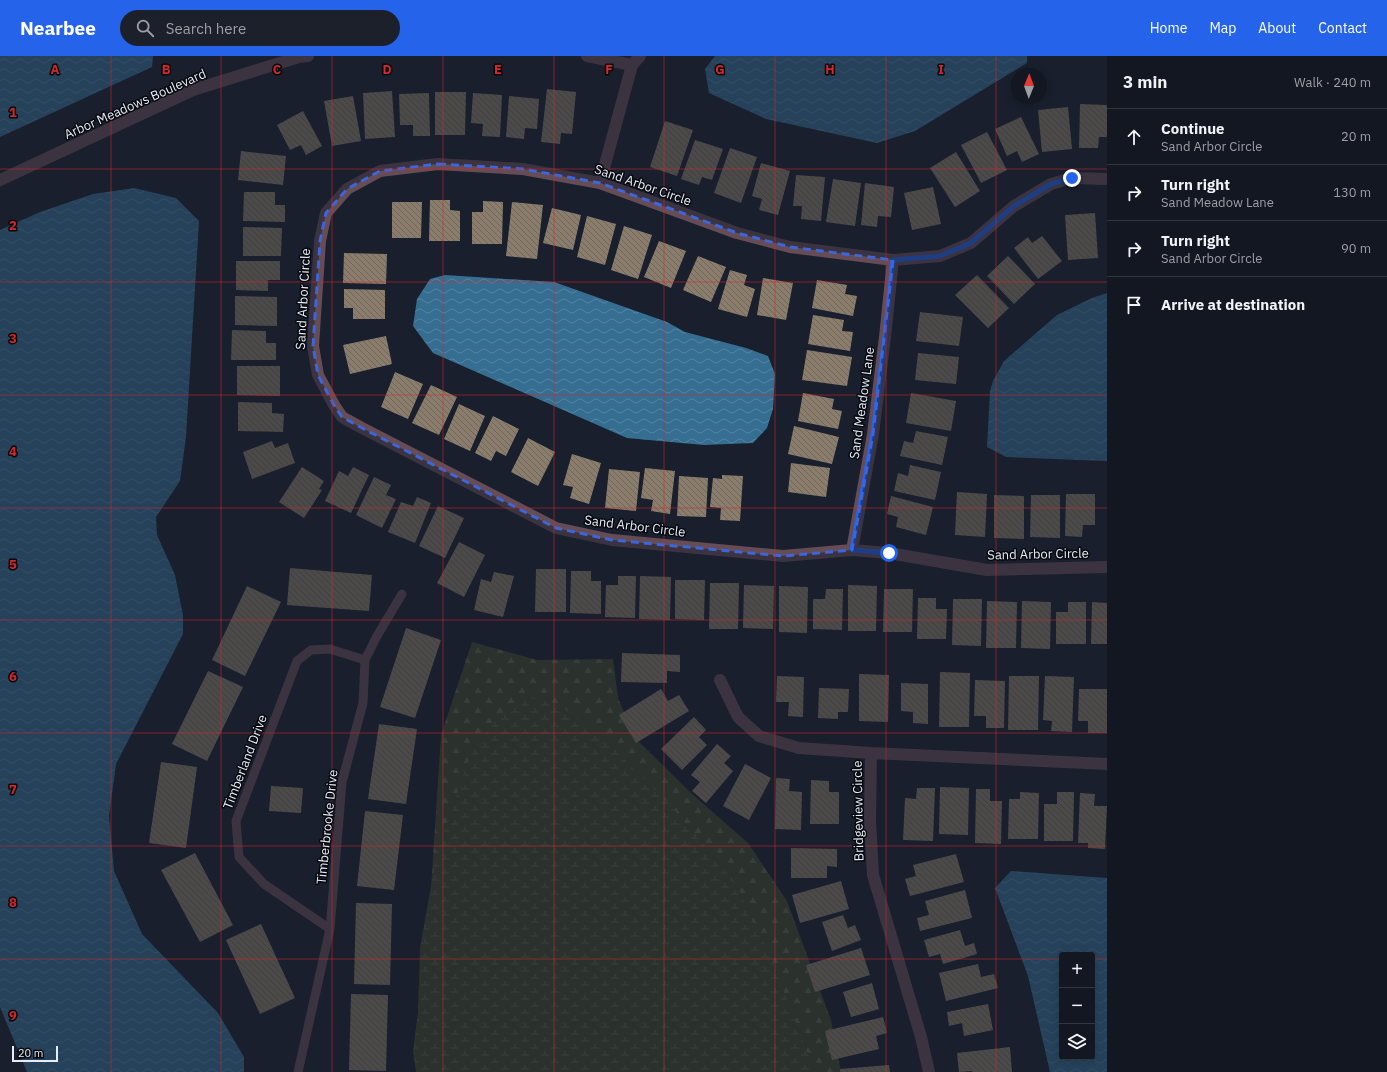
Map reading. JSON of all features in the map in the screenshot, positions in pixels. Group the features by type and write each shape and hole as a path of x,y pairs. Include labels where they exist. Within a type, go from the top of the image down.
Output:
{"street":[{"name":"Arbor Meadows Boulevard","path":"0,180 193,90 299,57 308,56"},
{"path":"587,56 636,61 600,183"},
{"name":"Sand Arbor Circle","path":"1107,180 1072,178 1051,184 1014,206 971,243 940,256 893,260 790,247 737,233 600,183 523,169 438,164 380,171 347,189 326,213 320,241 313,346 318,375 342,417 556,528 612,540 783,556 852,550 889,553 987,570 1107,567"},
{"name":"Sand Meadow Lane","path":"852,550 873,434 893,260"},
{"path":"720,680 738,717 759,736 799,748 871,754"},
{"name":"Bridgeview Circle","path":"929,1072 922,1037 873,875 870,820 871,754 1107,764"}],"lane":[{"name":"Timberbrooke Drive","path":"298,1072 330,929 342,782 363,703 365,660 376,636 402,594"},
{"name":"Timberland Drive","path":"330,929 264,884 240,857 236,821 297,661 312,650 330,648 365,660"}],"highlighted area":[{"path":"438,164 523,169 600,183 737,233 790,247 893,260 873,434 852,550 783,556 612,540 556,528 342,417 318,375 313,346 320,241 326,213 347,189 380,171"}],"green space":[{"path":"472,642 537,660 613,659 618,698 635,738 692,794 748,843 787,901 831,1020 841,1072 419,1072 441,735"},
{"path":"533,698 558,704 608,741 632,768 664,798 715,857 739,890 751,918 769,953 812,1065 813,1072 416,1072 413,1051 418,1012 420,948 436,858 468,760 492,723 516,702"}],"water":[{"path":"0,56 153,56 152,67 0,137"},
{"path":"715,56 1027,56 1027,63 1019,68 1011,68 1011,73 915,131 877,143 766,119 709,93 705,69"},
{"path":"134,188 176,198 199,221 186,437 180,481 156,517 157,535 175,575 183,615 183,634 116,764 109,816 114,871 142,934 218,1013 244,1057 244,1072 27,1072 0,1007 0,230 40,212 93,194"},
{"path":"445,275 554,282 667,322 685,332 746,348 768,356 775,374 773,409 767,428 753,443 704,445 627,438 433,353 413,326 417,299 430,279"},
{"path":"1107,293 1107,461 1006,457 987,447 990,391 993,381 1004,361 1057,315 1092,298"},
{"path":"1011,871 1107,878 1107,1072 1050,1072 1028,976 995,888"}],"building":[{"path":"547,89 576,92 572,134 561,133 560,144 541,142"},
{"path":"392,91 395,137 365,139 363,93"},
{"path":"435,92 466,92 465,135 435,135"},
{"path":"429,93 430,136 413,136 413,125 400,125 399,94"},
{"path":"473,93 502,95 500,137 482,136 483,124 471,123"},
{"path":"353,96 361,141 332,146 324,101"},
{"path":"509,96 539,99 537,129 525,128 524,139 506,137"},
{"path":"1080,104 1107,105 1107,137 1099,137 1098,148 1079,148"},
{"path":"1068,107 1072,149 1042,152 1038,110"},
{"path":"303,111 322,146 306,155 301,145 290,150 277,125"},
{"path":"1021,117 1039,154 1022,162 1017,151 1007,156 995,129"},
{"path":"665,121 693,130 677,176 650,167"},
{"path":"987,132 1007,170 981,183 961,145"},
{"path":"695,140 723,149 712,180 702,177 699,185 681,179"},
{"path":"730,148 757,157 741,203 714,193"},
{"path":"241,151 286,156 283,185 238,180"},
{"path":"956,152 980,191 955,207 930,168"},
{"path":"761,163 790,171 778,215 759,210 762,199 752,196"},
{"path":"796,175 825,177 821,221 801,219 802,206 793,206"},
{"path":"833,179 861,183 855,226 826,222"},
{"path":"865,183 894,187 891,217 878,216 877,227 861,225"},
{"path":"933,187 941,224 912,230 904,193"},
{"path":"244,192 275,192 275,205 285,205 285,222 243,221"},
{"path":"430,200 450,200 450,210 460,211 460,241 429,241"},
{"path":"483,201 503,202 502,244 472,244 472,212 483,212"},
{"path":"392,202 422,202 421,238 392,238"},
{"path":"512,202 543,205 537,259 506,256"},
{"path":"552,208 581,215 573,250 543,243"},
{"path":"1095,213 1098,258 1068,260 1065,215"},
{"path":"587,216 616,224 605,265 577,257"},
{"path":"624,226 652,235 638,279 611,270"},
{"path":"243,227 282,228 281,256 243,256"},
{"path":"1042,236 1062,261 1038,279 1014,248 1028,237 1032,243"},
{"path":"659,241 686,251 671,288 644,277"},
{"path":"344,253 387,254 386,284 343,283"},
{"path":"698,256 726,267 711,302 683,290"},
{"path":"1008,256 1035,284 1014,304 987,276"},
{"path":"236,261 280,261 280,280 268,280 268,291 236,290"},
{"path":"730,270 747,275 744,285 755,289 747,317 718,309"},
{"path":"977,275 1009,308 988,328 955,295"},
{"path":"763,278 793,283 786,320 757,315"},
{"path":"817,280 847,285 845,294 857,296 853,316 812,308"},
{"path":"344,289 385,290 385,319 353,319 353,308 344,308"},
{"path":"235,296 277,297 277,326 235,325"},
{"path":"920,312 963,317 959,346 916,341"},
{"path":"813,315 844,320 842,331 853,332 850,351 808,344"},
{"path":"232,330 266,331 266,343 276,343 276,360 231,360"},
{"path":"386,336 392,364 350,374 343,345"},
{"path":"807,350 852,357 847,386 802,380"},
{"path":"918,353 959,357 956,384 915,380"},
{"path":"237,366 280,366 280,396 237,395"},
{"path":"395,372 423,384 408,419 381,407"},
{"path":"431,385 457,397 439,435 412,423"},
{"path":"803,393 834,399 832,409 842,411 838,429 798,421"},
{"path":"911,393 956,401 951,431 906,423"},
{"path":"238,402 272,403 272,413 284,414 283,432 238,431"},
{"path":"459,404 485,416 470,451 444,439"},
{"path":"493,416 519,429 506,456 496,451 491,461 475,453"},
{"path":"794,426 839,437 832,464 788,454"},
{"path":"916,431 948,437 942,465 900,456 904,441 913,443"},
{"path":"528,438 555,452 538,486 511,472"},
{"path":"272,441 275,448 288,443 295,463 252,479 243,452"},
{"path":"572,454 601,463 589,504 570,498 573,487 563,485"},
{"path":"791,463 830,468 826,497 788,492"},
{"path":"910,465 941,472 935,500 894,491 898,473 908,476"},
{"path":"302,467 324,481 319,489 322,490 304,518 279,502"},
{"path":"353,467 369,475 351,513 325,501 339,471 348,476"},
{"path":"645,468 675,471 670,514 651,511 653,500 641,498"},
{"path":"609,469 640,472 636,511 605,508"},
{"path":"722,475 743,476 740,521 720,520 721,508 710,507 713,478 722,479"},
{"path":"679,476 708,478 706,517 677,516"},
{"path":"374,477 391,485 386,495 396,499 382,528 356,515"},
{"path":"957,492 987,494 985,537 955,535"},
{"path":"1066,494 1095,494 1095,525 1083,525 1082,537 1065,536"},
{"path":"994,495 1024,496 1024,539 994,538"},
{"path":"1031,495 1060,495 1060,538 1030,537"},
{"path":"891,496 933,507 926,535 896,527 898,517 887,514"},
{"path":"417,497 431,503 415,543 388,532 401,502 413,506"},
{"path":"438,506 464,518 445,558 419,546"},
{"path":"459,542 485,555 464,597 437,583"},
{"path":"290,568 372,575 369,611 287,605"},
{"path":"536,569 566,569 566,612 535,612"},
{"path":"571,571 591,571 591,581 601,581 601,614 570,613"},
{"path":"494,572 514,576 503,617 474,610 481,579 491,582"},
{"path":"618,576 636,576 635,618 605,617 606,585 618,585"},
{"path":"640,576 671,577 670,620 639,619"},
{"path":"675,580 705,580 704,620 675,619"},
{"path":"710,583 739,583 738,629 709,629"},
{"path":"744,585 774,586 773,629 743,628"},
{"path":"848,585 877,586 876,631 848,631"},
{"path":"247,586 281,602 245,676 212,660"},
{"path":"779,586 808,587 807,633 779,632"},
{"path":"826,589 843,589 842,630 813,629 813,599 825,599"},
{"path":"884,589 913,589 912,632 883,632"},
{"path":"918,598 936,598 936,609 947,609 946,639 917,639"},
{"path":"953,599 982,599 981,646 952,645"},
{"path":"987,601 1017,602 1016,648 986,648"},
{"path":"1022,601 1051,602 1050,649 1021,648"},
{"path":"1068,602 1086,602 1086,644 1056,644 1056,612 1068,612"},
{"path":"1092,602 1107,603 1107,644 1091,644"},
{"path":"406,628 441,640 415,718 380,707"},
{"path":"622,653 680,655 680,672 667,671 667,683 621,682"},
{"path":"208,671 243,687 207,761 172,744"},
{"path":"940,672 970,673 969,727 939,727"},
{"path":"859,674 889,675 888,722 859,721"},
{"path":"777,676 804,677 803,717 788,716 789,702 776,702"},
{"path":"1009,676 1039,676 1038,730 1008,730"},
{"path":"1045,676 1074,677 1072,732 1051,731 1052,721 1043,720"},
{"path":"975,680 1005,681 1004,728 986,728 986,716 974,716"},
{"path":"901,683 928,684 928,724 913,723 913,712 901,711"},
{"path":"819,688 849,689 848,712 838,712 838,719 818,718"},
{"path":"661,689 668,701 679,695 689,711 636,743 619,715"},
{"path":"1079,689 1107,689 1107,733 1088,733 1088,721 1078,721"},
{"path":"694,717 706,730 699,737 707,745 682,770 661,749"},
{"path":"379,724 417,729 406,804 368,799"},
{"path":"717,744 731,756 724,763 733,771 706,803 692,791 700,782 691,775"},
{"path":"161,762 197,767 186,848 149,843"},
{"path":"745,764 771,778 749,820 723,806"},
{"path":"776,778 790,779 789,791 802,792 801,830 775,829"},
{"path":"811,780 829,781 829,792 839,792 839,824 810,824"},
{"path":"271,786 303,788 301,813 269,811"},
{"path":"940,787 969,788 968,835 939,834"},
{"path":"917,788 935,788 933,841 903,840 905,798 916,799"},
{"path":"976,789 990,789 990,801 1002,801 1001,844 975,843"},
{"path":"1020,792 1039,793 1038,839 1008,839 1009,799 1020,799"},
{"path":"1057,792 1074,792 1073,841 1044,841 1044,804 1057,804"},
{"path":"1080,793 1095,794 1094,806 1107,806 1105,849 1088,848 1088,843 1078,843"},
{"path":"365,811 403,815 394,890 357,886"},
{"path":"791,848 837,849 837,867 827,866 827,878 791,878"},
{"path":"195,853 233,925 200,942 161,870"},
{"path":"956,854 964,882 910,896 905,879 916,876 913,865"},
{"path":"841,881 849,909 800,923 792,895"},
{"path":"965,890 972,918 920,931 917,918 929,915 925,901"},
{"path":"356,903 392,904 390,985 354,984"},
{"path":"843,915 848,928 855,925 861,940 832,951 822,922"},
{"path":"261,924 295,998 260,1014 226,940"},
{"path":"960,930 965,946 974,943 977,954 943,964 940,954 929,957 924,940"},
{"path":"861,948 870,975 815,992 806,965"},
{"path":"978,964 981,977 994,974 998,988 946,1001 939,973"},
{"path":"872,983 879,1009 851,1017 843,992"},
{"path":"351,994 388,995 386,1071 349,1070"},
{"path":"988,1004 993,1030 964,1036 962,1023 949,1026 947,1012"},
{"path":"883,1017 887,1033 876,1036 879,1049 832,1060 825,1031"},
{"path":"1010,1047 1012,1072 959,1072 957,1053"},
{"path":"889,1065 890,1072 840,1072 840,1069"}],"route":[{"path":"889,553 852,550 873,434 893,260 940,256 971,243 1014,206 1051,184 1072,178"}]}
